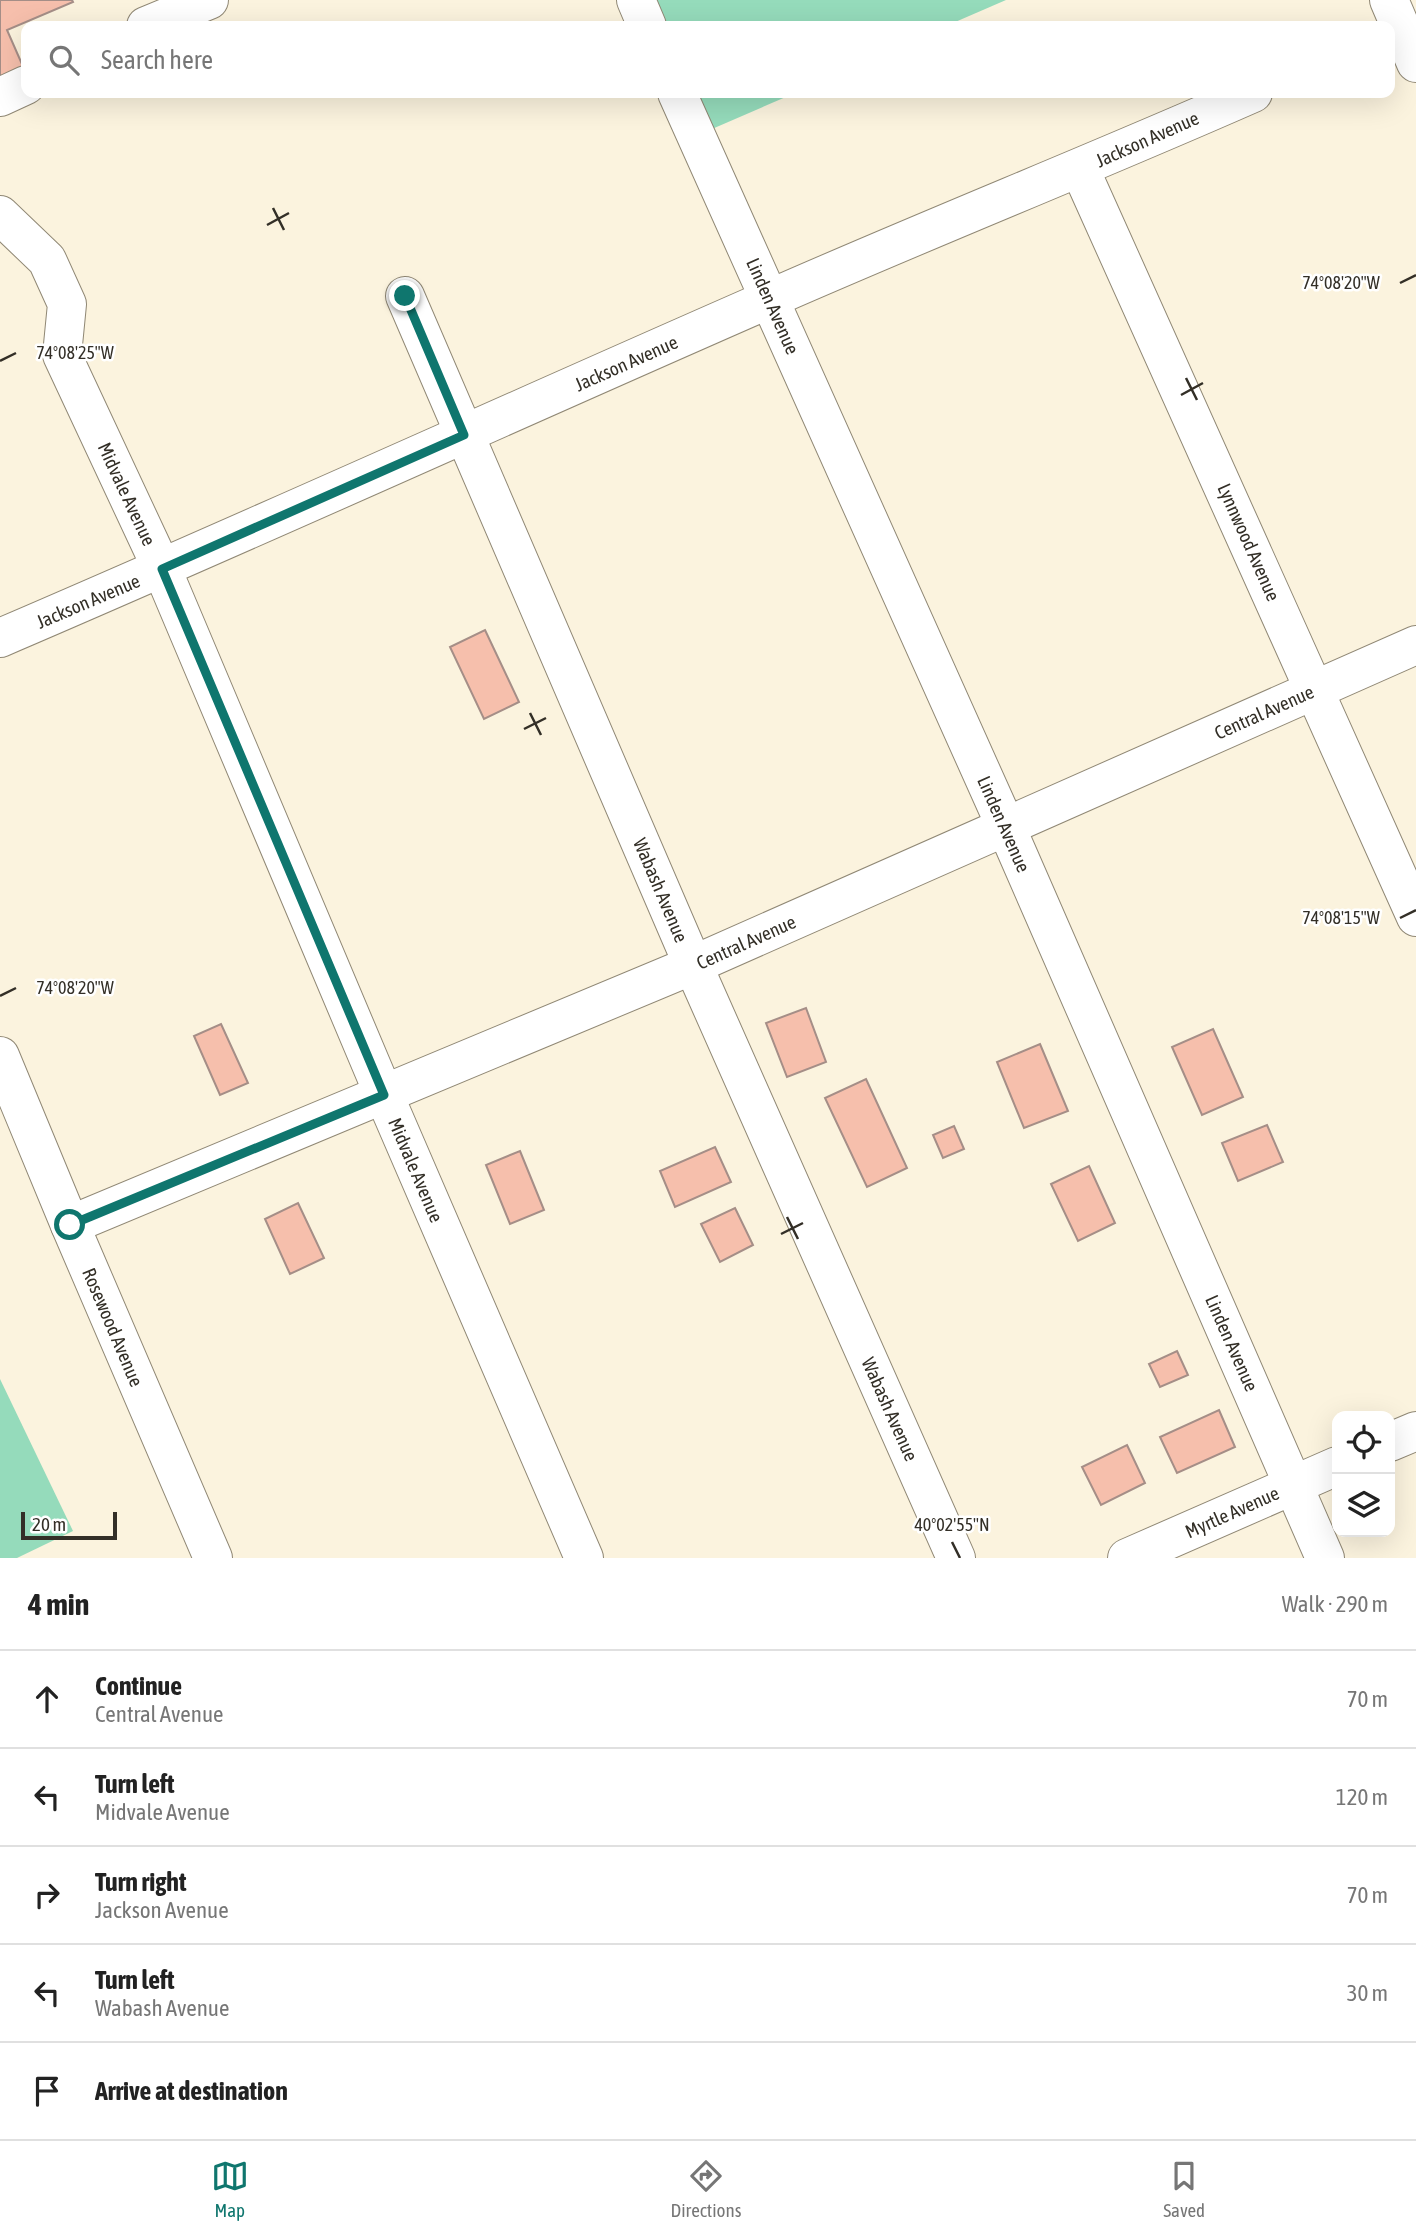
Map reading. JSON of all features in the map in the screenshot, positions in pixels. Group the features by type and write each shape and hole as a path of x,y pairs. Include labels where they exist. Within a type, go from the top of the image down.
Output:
{"street":[{"path":"128,0 137,21"},
{"path":"158,21 209,0"},
{"path":"636,0 645,21"},
{"path":"1399,21 1416,63"},
{"path":"0,97 21,87"},
{"name":"Linden Avenue","path":"679,98 1006,827 1325,1558"},
{"name":"Jackson Avenue","path":"0,638 162,569 769,299 1242,98"},
{"name":"Lynnwood Avenue","path":"1080,169 1416,917"},
{"name":"Midvale Avenue","path":"0,215 47,260 66,304 62,355 162,569 384,1095 584,1558"},
{"name":"Wabash Avenue","path":"405,296 693,965 956,1558"},
{"name":"Central Avenue","path":"70,1225 693,965 1416,645"},
{"name":"Rosewood Avenue","path":"0,1056 213,1558"},
{"path":"1395,1441 1416,1431"},
{"name":"Myrtle Avenue","path":"1127,1558 1332,1468"}],"green space":[{"path":"652,0 1006,0 958,21 662,21"},
{"path":"697,98 783,98 712,129"},
{"path":"0,1379 73,1531 17,1558 0,1558"}],"building":[{"path":"0,0 72,0 73,2 28,21 21,21 21,24 7,30 21,62 21,73 0,81"},
{"path":"485,630 519,702 484,719 450,647"},
{"path":"806,1008 826,1062 787,1077 766,1023"},
{"path":"221,1024 248,1083 220,1095 194,1036"},
{"path":"1213,1029 1243,1097 1202,1115 1172,1047"},
{"path":"1040,1044 1068,1111 1024,1128 997,1062"},
{"path":"866,1079 907,1168 867,1187 825,1098"},
{"path":"1267,1125 1283,1162 1238,1181 1222,1143"},
{"path":"954,1126 964,1149 943,1158 933,1135"},
{"path":"715,1147 731,1182 675,1207 660,1171"},
{"path":"520,1151 544,1210 510,1224 486,1165"},
{"path":"1089,1166 1115,1223 1078,1241 1051,1184"},
{"path":"298,1203 324,1258 290,1274 265,1219"},
{"path":"735,1208 753,1245 720,1262 701,1224"},
{"path":"1177,1351 1188,1375 1160,1387 1149,1364"},
{"path":"1219,1410 1235,1447 1177,1473 1160,1437"},
{"path":"1127,1445 1145,1483 1101,1505 1082,1467"}],"route":[{"path":"70,1225 384,1095 162,569 464,435 405,296"}]}
